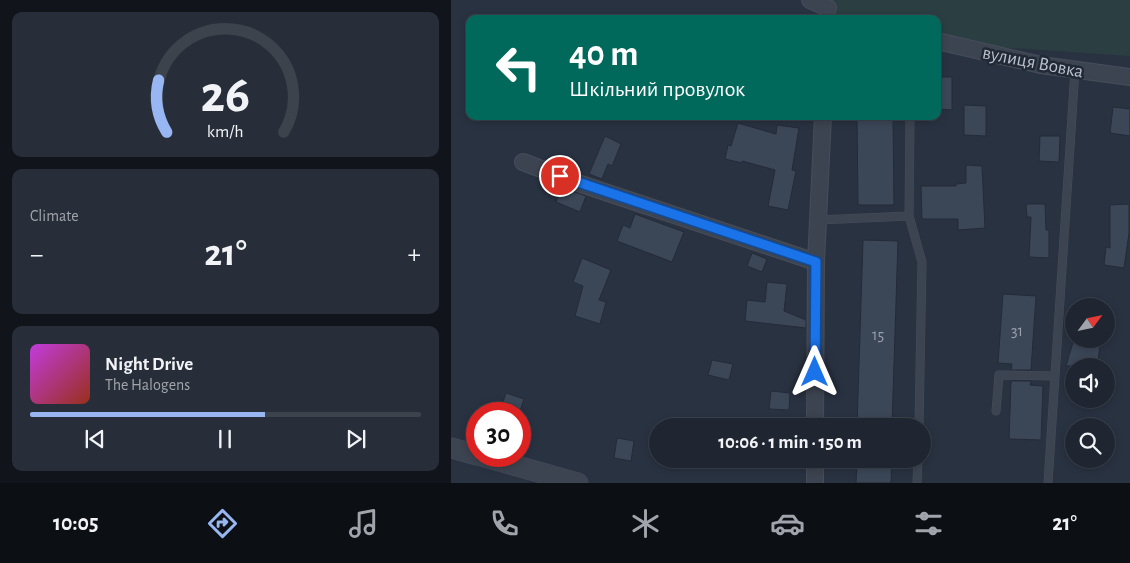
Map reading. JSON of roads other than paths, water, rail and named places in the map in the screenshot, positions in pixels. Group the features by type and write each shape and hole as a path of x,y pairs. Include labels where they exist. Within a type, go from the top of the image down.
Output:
{"street":[{"path":"810,0 829,8"},
{"name":"вулиця Вовка","path":"941,42 1041,65 1130,77"},
{"path":"815,418 816,262 823,120"},
{"path":"523,162 578,184 816,262"},
{"path":"451,448 466,452"},
{"path":"521,467 578,483"},
{"path":"815,468 815,483"}],"lane":[{"path":"1048,483 1075,70"},
{"path":"910,120 909,216 922,262 919,418"},
{"path":"818,220 909,216"},
{"path":"997,411 999,375 1055,376"},
{"path":"917,483 918,468"}]}
